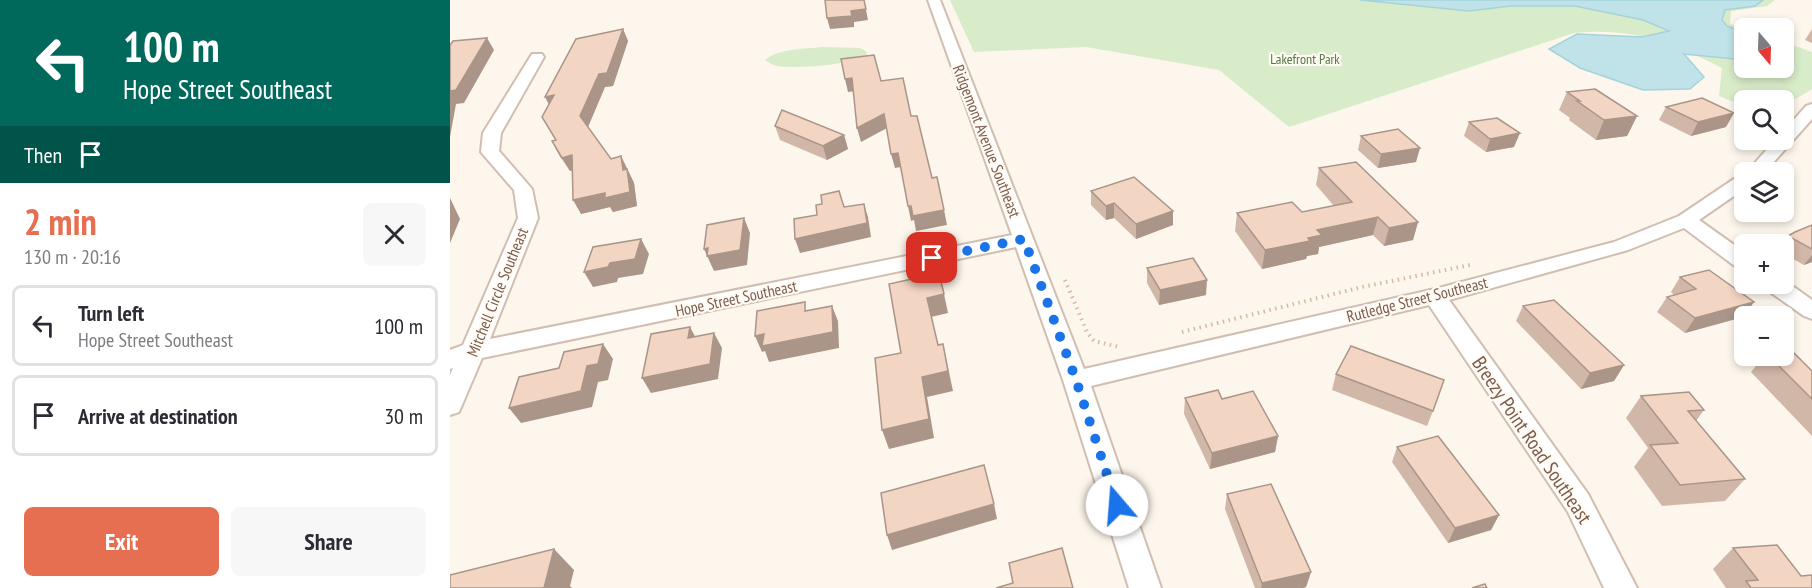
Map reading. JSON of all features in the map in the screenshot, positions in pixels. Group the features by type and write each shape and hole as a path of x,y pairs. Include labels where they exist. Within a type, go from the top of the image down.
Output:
{"street":[{"name":"Ridgemont Avenue Southeast","path":"933,0 1076,380 1145,588"},
{"name":"Mitchell Circle Southeast","path":"450,405 528,218 523,189 489,152 492,133 537,57"},
{"path":"1765,162 1812,109"},
{"name":"Rutledge Street Southeast","path":"1076,380 1435,296 1622,246 1686,220 1734,188"},
{"path":"1686,220 1734,255"},
{"name":"Hope Street Southeast","path":"450,360 473,351 1024,239"},
{"path":"1788,294 1812,311"},
{"name":"Breezy Point Road Southeast","path":"1435,296 1578,503 1621,588"}],"path":[{"path":"1172,334 1362,287 1474,264"},
{"path":"1061,270 1087,332 1094,341 1119,347 1129,344"}],"green space":[{"name":"Lakefront Park","path":"950,0 1775,0 1767,6 1731,11 1730,24 1734,25 1734,78 1794,78 1794,46 1812,52 1812,89 1794,100 1794,90 1734,90 1734,102 1719,96 1722,68 1686,51 1651,38 1633,35 1614,32 1574,33 1289,127 1219,70 1086,47 974,52"},
{"path":"823,47 860,48 866,51 867,55 836,64 810,66 777,66 765,60 785,51"}],"water":[{"path":"1360,0 1763,0 1755,6 1725,10 1722,20 1727,26 1734,29 1734,59 1684,54 1704,77 1690,89 1643,90 1580,68 1549,49 1577,34 1642,37 1669,31 1643,20 1575,6 1511,6 1469,11"}],"building":[{"path":"825,0 864,0 866,9 851,11 852,16 827,18"},
{"path":"623,29 607,73 599,74 580,116 611,159 621,156 623,170 627,169 630,192 605,198 605,193 573,200 572,155 562,158 552,141 556,140 542,117 554,95 545,97 576,39"},
{"path":"487,38 456,90 450,91 450,45 453,41"},
{"path":"874,55 881,81 903,78 911,116 917,116 932,178 937,177 944,210 913,216 911,206 908,206 898,153 891,154 884,114 857,128 852,78 845,79 841,59"},
{"path":"1595,89 1637,116 1604,120 1567,92"},
{"path":"1702,98 1734,113 1698,122 1666,107"},
{"path":"782,110 844,135 823,146 775,126"},
{"path":"1497,118 1520,133 1490,139 1469,122"},
{"path":"1398,129 1420,148 1381,154 1361,136"},
{"path":"1356,162 1418,222 1389,228 1378,217 1317,230 1322,235 1308,238 1310,241 1265,250 1237,213 1292,202 1302,212 1352,202 1319,168"},
{"path":"1134,177 1173,211 1136,224 1114,203 1106,206 1091,191"},
{"path":"839,191 844,207 864,204 867,223 795,239 794,219 817,215 816,205 822,204 821,195"},
{"path":"744,218 740,250 707,256 708,248 704,249 707,225"},
{"path":"1812,225 1812,249 1794,239 1794,234 1792,234"},
{"path":"641,239 635,259 610,263 608,267 584,272 593,247"},
{"path":"1193,258 1207,280 1160,290 1147,268"},
{"path":"1709,270 1734,288 1734,294 1743,294 1754,302 1695,318 1667,297 1696,289 1680,277"},
{"path":"939,273 944,294 927,298 938,345 943,344 948,371 922,377 929,419 882,430 875,358 901,353 889,284"},
{"path":"1554,300 1624,365 1590,373 1523,306"},
{"path":"805,302 805,311 832,306 833,332 762,346 764,334 755,336 757,311"},
{"path":"690,327 688,338 714,333 710,364 642,378 651,334"},
{"path":"603,344 598,364 587,366 581,391 509,408 519,377 559,368 564,352"},
{"path":"1351,346 1444,380 1433,411 1336,374"},
{"path":"1794,353 1812,371 1812,399 1779,366 1794,366"},
{"path":"1218,390 1222,399 1253,391 1278,436 1212,453 1185,398"},
{"path":"1689,392 1704,410 1688,411 1745,479 1680,485 1650,445 1678,443 1641,396"},
{"path":"1438,436 1499,515 1455,528 1397,447"},
{"path":"984,465 994,504 887,535 881,493"},
{"path":"1271,484 1311,572 1262,583 1227,494"},
{"path":"1777,545 1801,576 1812,575 1812,588 1751,588 1746,581 1758,580 1733,548"},
{"path":"1062,548 1073,588 996,588 1013,583 1009,563"},
{"path":"554,549 544,588 450,588 450,575"},
{"path":"1485,584 1487,588 1472,588"}],"route":[{"path":"932,258 1024,239 1076,380 1117,505"}]}
